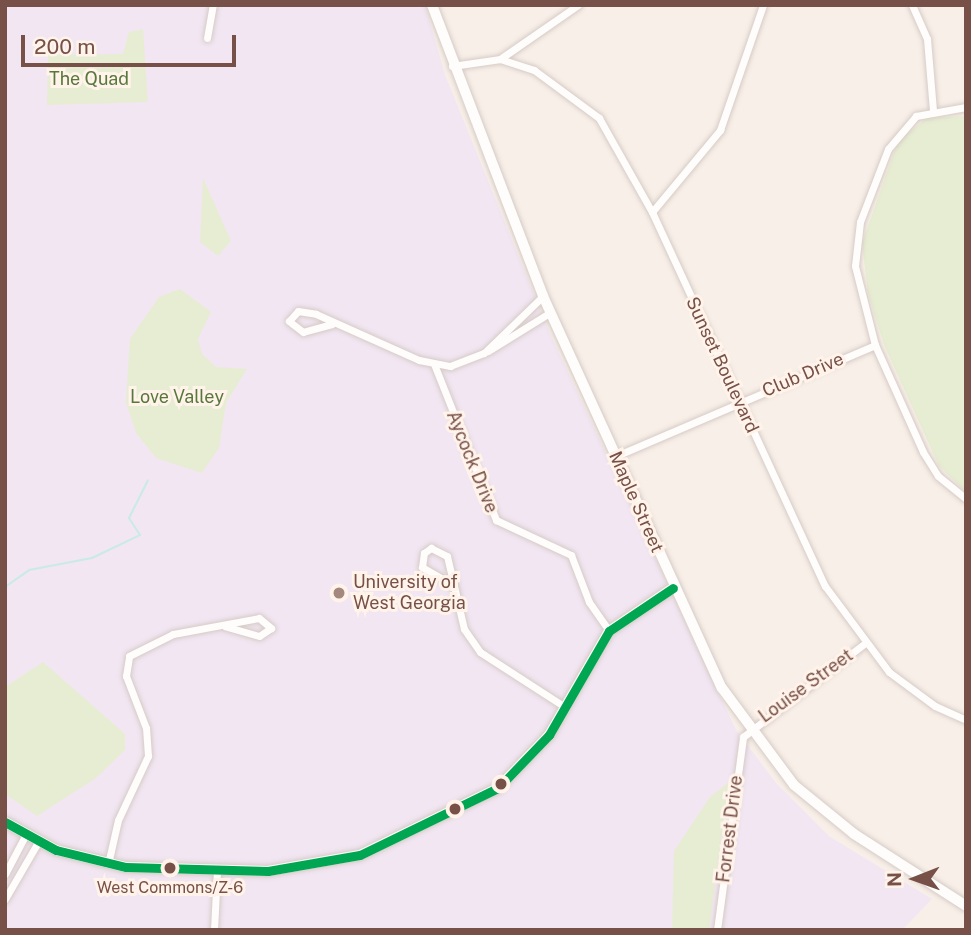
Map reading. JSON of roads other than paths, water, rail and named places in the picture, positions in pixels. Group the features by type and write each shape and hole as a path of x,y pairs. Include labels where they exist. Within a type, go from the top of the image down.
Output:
{"main road":[{"name":"Maple Street","path":"432,5 452,66 543,296 673,587 747,729 826,813 966,906"}],"street":[{"path":"207,37 213,5"},
{"path":"500,59 578,5"},
{"path":"652,212 720,130 763,5"},
{"path":"912,5 927,39 933,110"},
{"name":"Sunset Boulevard","path":"452,66 500,59 544,74 581,99 599,118 652,212 825,586 889,672 935,706 966,720"},
{"path":"966,107 933,110 916,116 888,149 860,222 855,266 875,345 923,452 938,476 966,499"},
{"path":"484,353 543,296"},
{"path":"332,324 303,332 289,321 305,311 434,364 457,365 484,353 551,312"},
{"name":"Club Drive","path":"616,456 875,345"},
{"name":"Aycock Drive","path":"434,364 496,520 571,555 589,602 609,631"},
{"path":"453,586 422,567 425,553 431,548 447,556 464,629 480,652 565,707"},
{"path":"5,822 38,842 108,864 217,871 332,864 441,820 479,801 525,765 565,707 609,631 673,587"},
{"path":"108,864 117,820 149,751 125,676 129,656 173,634 260,618 271,628 259,636 225,626"},
{"name":"Louise Street","path":"747,729 865,643"},
{"name":"Forrest Drive","path":"718,930 747,729"},
{"path":"5,874 25,836"},
{"path":"5,899 38,842"},
{"path":"214,930 217,871"}],"waterway":[{"path":"5,587 29,570 92,558 140,535 129,518 148,480"}],"place":[{"name":"University of West Georgia","path":"339,593"},
{"name":"West Commons/Z-6","path":"170,868"}],"park label":[{"name":"The Quad","path":"89,79"},
{"name":"Love Valley","path":"177,397"}]}
